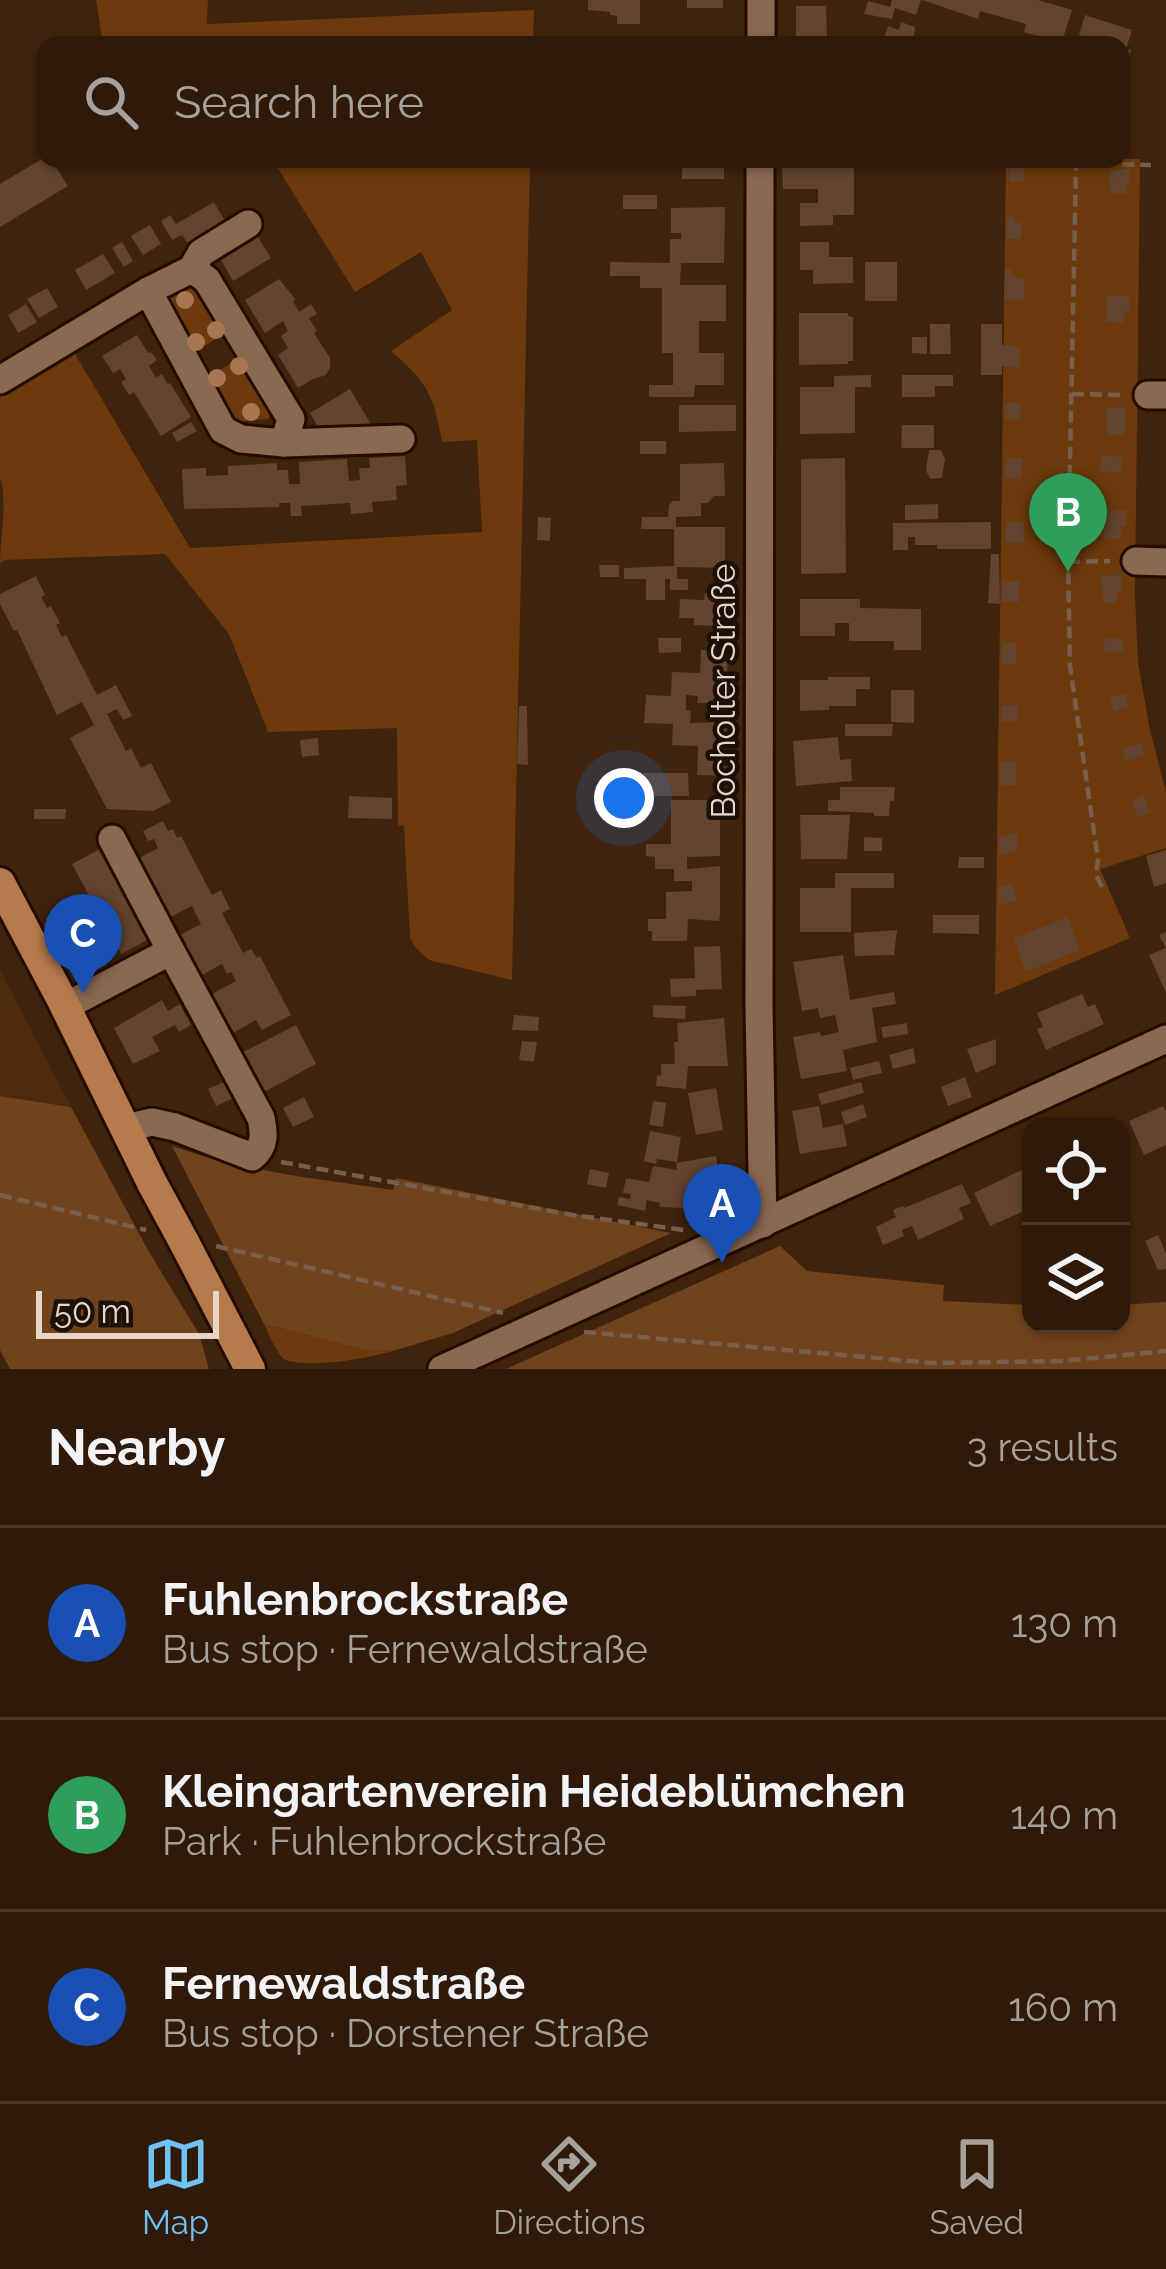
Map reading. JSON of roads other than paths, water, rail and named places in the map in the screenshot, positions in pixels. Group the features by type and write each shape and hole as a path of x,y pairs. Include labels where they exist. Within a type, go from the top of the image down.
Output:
{"main road":[{"path":"0,883 250,1369"}],"street":[{"path":"761,0 761,36"},
{"name":"Bocholter Straße","path":"760,168 763,1224"},
{"path":"0,380 192,269 201,253 248,224"},
{"path":"192,269 207,280 291,419 284,442"},
{"path":"148,292 223,430 241,439 284,442 401,440"},
{"path":"1136,561 1166,562"},
{"path":"112,838 261,1118 264,1140 252,1157 175,1127 152,1122 126,1128"},
{"path":"64,1007 171,951"},
{"path":"442,1369 1166,1039"}],"place":[{"name":"Kleingartenverein Heideblümchen","path":"1068,572"},
{"name":"Fernewaldstraße","path":"83,993"},
{"name":"Fuhlenbrockstraße","path":"722,1263"}]}
